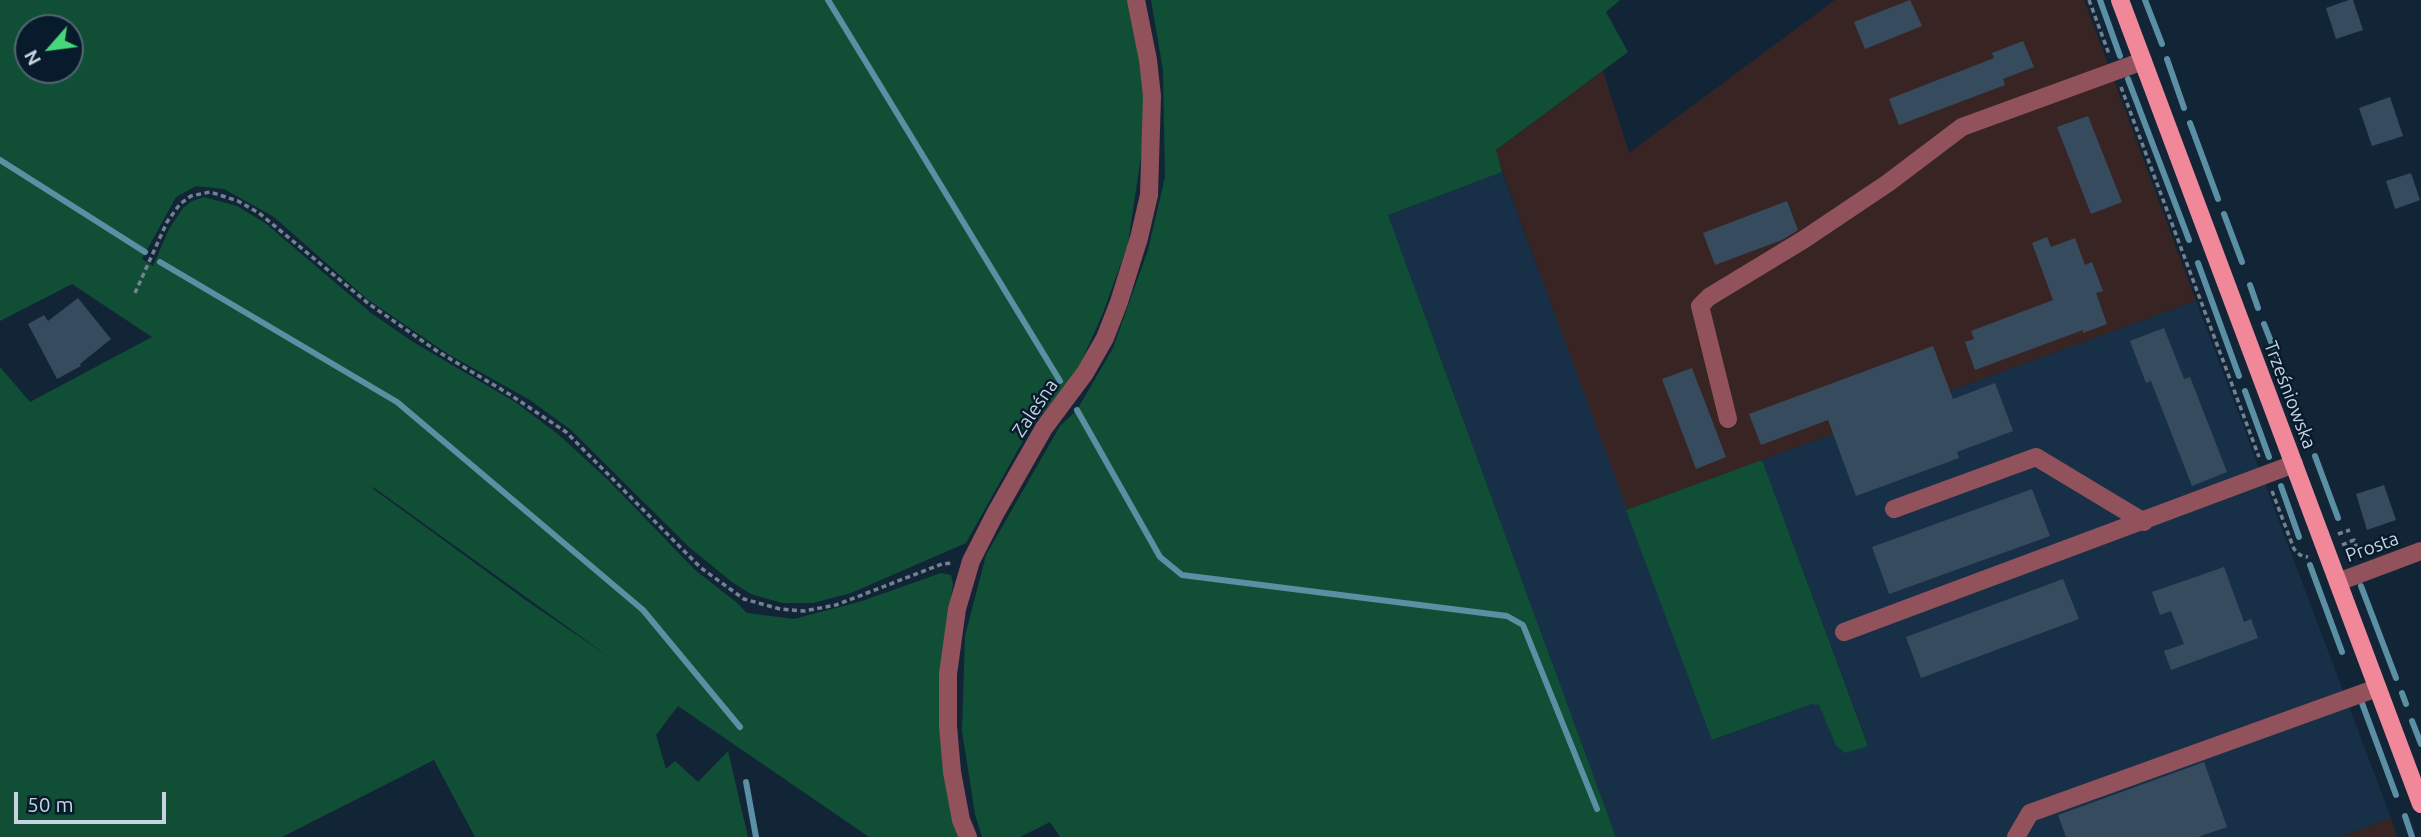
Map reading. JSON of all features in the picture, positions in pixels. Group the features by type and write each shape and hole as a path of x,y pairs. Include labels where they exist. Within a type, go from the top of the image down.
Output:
{"main road":[{"name":"Trześniowska","path":"2120,0 2421,804"}],"street":[{"name":"Zaleśna","path":"968,837 961,820 952,772 948,726 948,674 957,609 971,561 1044,428 1085,373 1105,338 1139,238 1149,195 1152,96 1136,0"},
{"path":"1728,419 1700,306 1709,297 1888,183 1962,127 2143,61"},
{"path":"1894,509 2036,457 2144,522"},
{"path":"1844,632 2294,464"},
{"name":"Prosta","path":"2338,582 2421,551"},
{"path":"2016,837 2030,813 2377,688"}],"path":[{"path":"2089,0 2297,554 2308,557 2354,540 2366,570"},
{"path":"135,293 167,222 180,204 191,196 209,192 238,201 259,213 369,304 437,351 566,432 701,568 744,599 780,610 804,611 836,605 942,564 971,561"}],"shaded area":[{"path":"1835,0 2084,0 2196,301 1626,510 1495,151 1603,71 1629,153"},
{"path":"1502,172 1713,740 1812,704 1819,704 1836,746 1845,753 1868,745 1762,460 2196,301 2391,818 2340,837 1616,837 1388,215"},
{"path":"2391,818 2397,837 2340,837"}],"green space":[{"path":"0,0 1129,0 1145,85 1144,136 1128,244 1103,313 1075,376 1029,430 966,543 851,593 813,603 782,603 751,594 732,582 689,547 571,430 530,400 448,354 367,299 274,217 224,189 196,186 176,197 142,259 153,266 169,229 183,208 192,201 204,197 237,206 265,223 371,313 413,342 515,402 559,435 609,481 695,570 747,613 794,619 862,601 941,573 951,575 953,584 945,638 961,837 869,837 678,706 656,735 666,769 675,761 698,782 728,751 748,837 475,837 434,760 282,837 0,837 0,367 30,402 152,337 72,284 0,321","holes":["373,487 612,659 527,601"]},
{"path":"1151,0 1620,0 1606,12 1628,52 1496,150 1502,172 1388,215 1616,837 1060,837 1050,822 1020,837 982,837 975,814 962,731 965,636 986,555 1060,426 1077,410 1113,348 1148,250 1165,177 1163,70"},
{"path":"1762,460 1868,746 1845,753 1836,746 1819,705 1812,704 1712,740 1626,510"}],"building":[{"path":"1910,0 1922,26 1865,49 1854,22"},
{"path":"2353,0 2363,30 2336,39 2326,8"},
{"path":"2023,41 2034,67 2003,79 2005,85 1899,125 1889,99 1994,58 1992,53"},
{"path":"2390,97 2403,136 2372,146 2359,108"},
{"path":"2088,116 2122,202 2091,214 2057,127"},
{"path":"2411,173 2420,200 2395,209 2386,181"},
{"path":"1787,201 1798,230 1782,240 1715,265 1703,233"},
{"path":"2047,237 2051,247 2075,238 2085,265 2092,262 2103,291 2096,293 2107,324 2083,333 2083,330 1975,370 1965,342 1974,339 1971,331 2053,300 2032,243"},
{"path":"78,298 111,339 80,364 81,366 57,379 28,324 44,315 48,321"},
{"path":"2164,328 2184,379 2190,377 2227,472 2192,486 2151,381 2146,383 2130,341"},
{"path":"1933,346 1953,399 1995,383 2013,431 1957,452 1959,458 1856,496 1828,420 1761,445 1749,414"},
{"path":"1692,368 1726,457 1696,469 1662,379"},
{"path":"2384,485 2396,520 2367,530 2356,494"},
{"path":"2032,489 2050,536 1889,594 1872,547"},
{"path":"2224,567 2244,622 2251,619 2258,638 2171,670 2164,651 2184,644 2171,611 2160,615 2152,592"},
{"path":"2063,579 2079,619 1921,678 1906,637"},
{"path":"2204,762 2227,827 2198,837 2066,837 2058,815"}],"waterway":[{"path":"828,0 1060,381"},
{"path":"2100,0 2120,56"},
{"path":"2145,0 2162,44"},
{"path":"2167,59 2184,108"},
{"path":"2128,79 2189,240"},
{"path":"2190,123 2218,199"},
{"path":"0,160 145,252"},
{"path":"2224,214 2242,262"},
{"path":"160,262 397,402 643,610 740,727"},
{"path":"2198,263 2239,376"},
{"path":"2250,285 2258,308"},
{"path":"2264,324 2297,407"},
{"path":"2245,391 2269,457"},
{"path":"1077,410 1160,557 1182,575 1507,616 1523,625 1597,809"},
{"path":"2302,422 2308,436"},
{"path":"2315,456 2338,518"},
{"path":"2281,486 2299,537"},
{"path":"2310,565 2342,652"},
{"path":"2361,586 2396,678"},
{"path":"2402,693 2406,704"},
{"path":"2359,695 2396,795"},
{"path":"2412,721 2421,744"},
{"path":"746,782 756,837"},
{"path":"2405,816 2412,837"}]}
